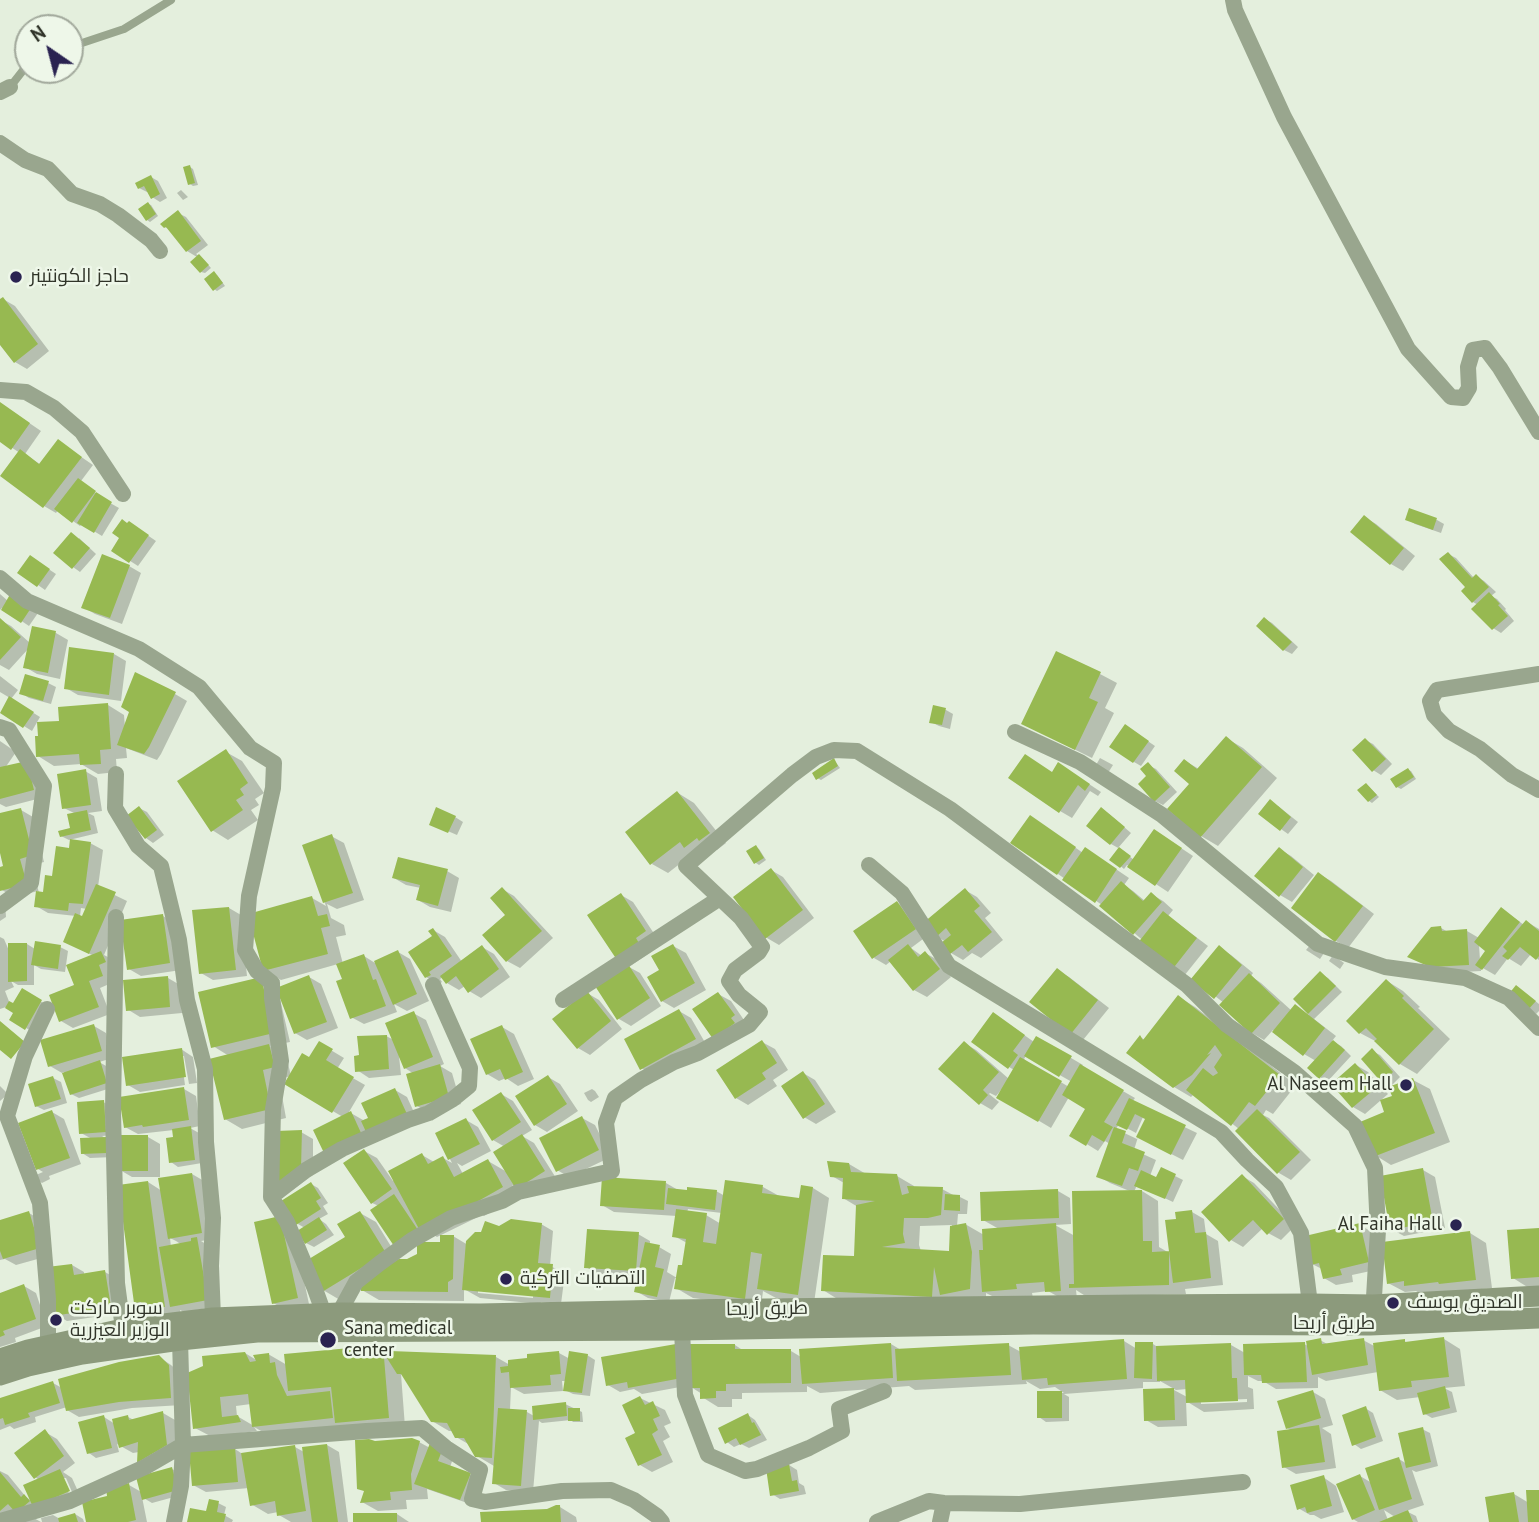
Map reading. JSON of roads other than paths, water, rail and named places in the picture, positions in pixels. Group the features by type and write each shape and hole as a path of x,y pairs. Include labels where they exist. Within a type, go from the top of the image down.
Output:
{"main road":[{"name":"طريق أريحا","path":"0,1376 82,1353 257,1332 1226,1323 1373,1315 1539,1296"},
{"name":"طريق أريحا","path":"0,1359 123,1329 212,1318 332,1313 480,1314 714,1309 1310,1304 1373,1315 1539,1318"}],"street":[{"path":"1233,0 1284,117 1408,349 1451,397 1463,398 1469,388 1468,367 1473,350 1485,348 1539,432"},
{"path":"0,143 24,160 48,169 72,194 100,204 118,215 151,240 160,251"},
{"path":"0,390 26,392 54,408 82,432 123,494"},
{"path":"0,578 27,601 139,649 199,687 250,748 274,762 273,788 249,896 245,950 257,971 272,983 281,1060 273,1109 271,1197 287,1222 315,1289 332,1313 356,1282 380,1262 452,1218 502,1201 518,1192 612,1171 606,1123 615,1098 640,1080 698,1053 748,1025 760,1012 739,995 729,981 735,970 762,947 741,918 686,866 792,775 816,757 834,750 857,751 950,809 1187,985 1227,1025 1294,1072 1354,1126 1375,1168 1378,1230 1373,1315"},
{"path":"1539,674 1437,690 1430,701 1434,715 1449,731 1480,750 1512,775 1539,790"},
{"path":"0,727 9,730 44,786 31,883 0,906"},
{"path":"1015,732 1080,762 1162,815 1318,944 1385,967 1465,978 1509,998 1539,1028"},
{"path":"116,774 115,808 138,846 161,866 179,940 187,1000 205,1069 206,1142 213,1218 212,1318"},
{"path":"869,865 902,893 949,966 1221,1132 1276,1187 1301,1233 1310,1304"},
{"path":"563,1000 720,898"},
{"path":"116,916 113,1112 117,1283 123,1329"},
{"path":"271,1197 306,1170 342,1149 429,1113 469,1086 470,1068 433,985"},
{"path":"47,1009 25,1056 6,1116 40,1203 48,1299 48,1346"},
{"path":"682,1330 685,1395 708,1455 745,1471 757,1469 809,1448 842,1431 839,1409 884,1391"},
{"path":"174,1522 181,1486 183,1445 180,1340"},
{"path":"0,1521 70,1501 145,1467 183,1445 422,1428 446,1448 480,1470 472,1499 485,1502 562,1491 611,1490 634,1500 662,1522"},
{"path":"877,1522 929,1501 1020,1504 1243,1482"},
{"path":"940,1522 944,1503"}],"lane":[{"path":"84,42 124,29 171,0"}],"place":[{"name":"حاجز الكونتينر","path":"16,277"},
{"name":"Al Naseem Hall","path":"1406,1085"},
{"name":"Al Faiha Hall","path":"1456,1225"},
{"name":"التصفيات التركية","path":"506,1279"},
{"name":"الصديق يوسف","path":"1393,1303"},
{"name":"سوبر ماركت الوزير العيزرية","path":"56,1320"},
{"name":"Sana medical center","path":"328,1340"}]}
